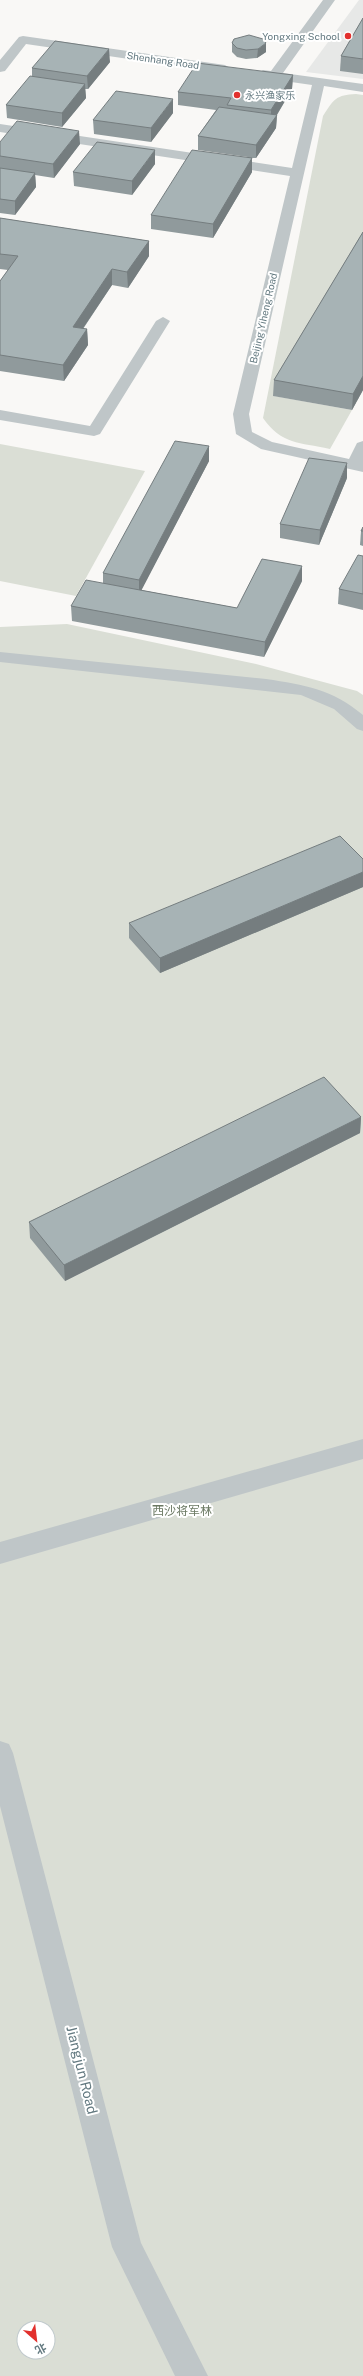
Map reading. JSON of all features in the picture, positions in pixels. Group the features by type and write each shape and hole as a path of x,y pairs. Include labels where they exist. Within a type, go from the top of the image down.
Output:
{"street":[{"path":"274,76 329,0"},
{"name":"Shenhang Road","path":"0,68 23,40 235,70"},
{"path":"251,72 363,88"},
{"name":"Beijing Yiheng Road","path":"318,82 241,414 244,434 267,446 359,466"},
{"path":"0,128 297,173"},
{"path":"0,415 94,431 163,321"},
{"path":"359,466 363,446"},
{"path":"0,657 266,684 306,690 340,705 363,725"},
{"path":"0,1553 363,1449"},
{"name":"Jiangjun Road","path":"0,1753 127,2247 192,2376"}],"shaded area":[{"name":"Yongxing School","path":"359,0 363,0 363,79 306,72"}],"green space":[{"path":"344,95 363,95 363,246 274,396 352,410 330,449 284,438 270,427 263,418 323,116 336,99"},
{"path":"0,444 145,471 76,596 0,581"},
{"name":"西沙将军林","path":"67,624 256,664 357,691 363,695 363,2376 0,2376 0,627"}],"building":[{"path":"363,18 363,59 341,56"},
{"path":"249,35 263,39 266,43 258,49 246,50 237,48 232,43 234,39"},
{"path":"55,41 109,49 87,76 32,68"},
{"path":"197,63 293,75 271,110 227,105 231,98 178,92"},
{"path":"30,76 85,84 62,113 6,105"},
{"path":"116,91 173,99 151,128 93,120"},
{"path":"219,107 277,115 256,145 198,136"},
{"path":"17,121 79,131 53,164 0,156 0,142"},
{"path":"97,142 155,150 132,181 73,172"},
{"path":"192,150 252,158 213,224 151,215"},
{"path":"0,168 35,173 15,201 0,199"},
{"path":"0,218 149,241 127,272 112,269 73,327 87,329 63,365 0,355 0,281 18,256 0,254"},
{"path":"363,232 363,376 353,394 274,380"},
{"path":"175,441 209,446 139,580 103,573"},
{"path":"309,458 347,463 320,530 280,524"},
{"path":"358,555 363,556 363,594 339,589"},
{"path":"262,559 302,566 265,642 71,606 86,580 237,608"},
{"path":"340,836 363,859 363,872 160,958 129,923"},
{"path":"324,1077 361,1117 64,1265 29,1222"}],"place":[{"name":"Yongxing School","path":"348,36"},
{"name":"永兴渔家乐","path":"237,95"}]}
